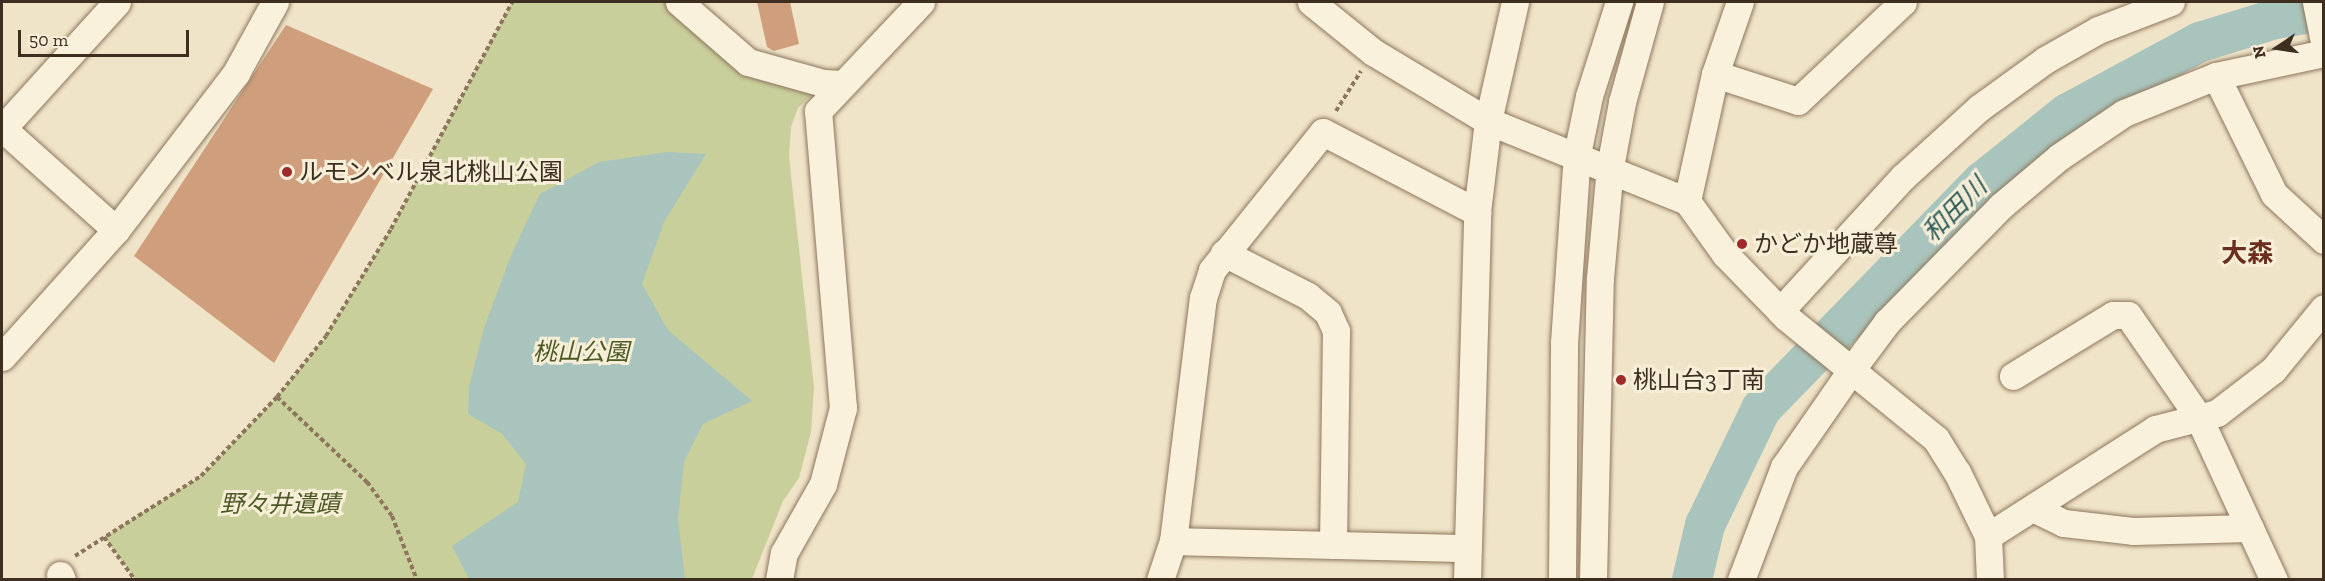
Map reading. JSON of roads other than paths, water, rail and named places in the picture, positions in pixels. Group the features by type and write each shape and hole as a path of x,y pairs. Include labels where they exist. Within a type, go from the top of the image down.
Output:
{"street":[{"path":"115,2 2,129 116,230"},
{"path":"2,357 116,230 236,73 275,2"},
{"path":"679,2 748,62 823,83 842,84"},
{"path":"779,579 784,553 823,484 843,408 818,111 921,2"},
{"path":"1311,2 1373,52 1488,121 1610,167 1687,201 1725,254 1783,314 1936,439 1957,472 1988,536 1990,579"},
{"path":"1562,579 1564,343 1577,154 1589,96 1619,2"},
{"path":"1593,579 1600,278 1610,167 1622,102 1650,2"},
{"path":"1687,201 1715,74 1740,2"},
{"path":"1715,74 1798,101 1903,2"},
{"path":"1783,314 1903,177 1979,108 2045,60 2080,40 2171,2"},
{"path":"2316,2 2324,42"},
{"path":"1467,579 1477,212 1488,121 1511,3"},
{"path":"1741,579 1784,467 1852,369 1896,314 2001,206 2059,157 2124,112 2216,76 2324,53"},
{"path":"2216,76 2274,194 2324,240"},
{"path":"1160,579 1173,541 1203,298 1212,270 1323,132 1477,212"},
{"path":"1224,254 1308,296 1328,313 1336,331 1333,545"},
{"path":"1988,536 2035,509 2155,429 2217,413 2273,370 2324,308"},
{"path":"2013,376 2113,315 2128,315 2199,418 2274,579"},
{"path":"2035,509 2064,523 2133,531 2250,528"},
{"path":"1173,541 1468,548"}],"water":[{"path":"667,152 706,154 664,222 642,284 668,330 752,401 703,424 684,462 678,519 685,579 469,579 452,546 518,502 526,464 502,434 468,414 469,386 484,328 512,253 540,194 599,162"}],"waterway":[{"name":"和田川","path":"1692,580 1705,525 1761,409 1983,181 2068,113 2200,42 2275,19 2324,11"}],"place":[{"name":"ルモンベル泉北桃山公園","path":"287,172"},
{"name":"かどか地蔵尊","path":"1742,244"},
{"name":"桃山台3丁南","path":"1621,380"}],"district":[{"name":"大森","path":"2247,254"}],"park label":[{"name":"桃山公園","path":"581,352"},
{"name":"野々井遺蹟","path":"280,504"}]}
